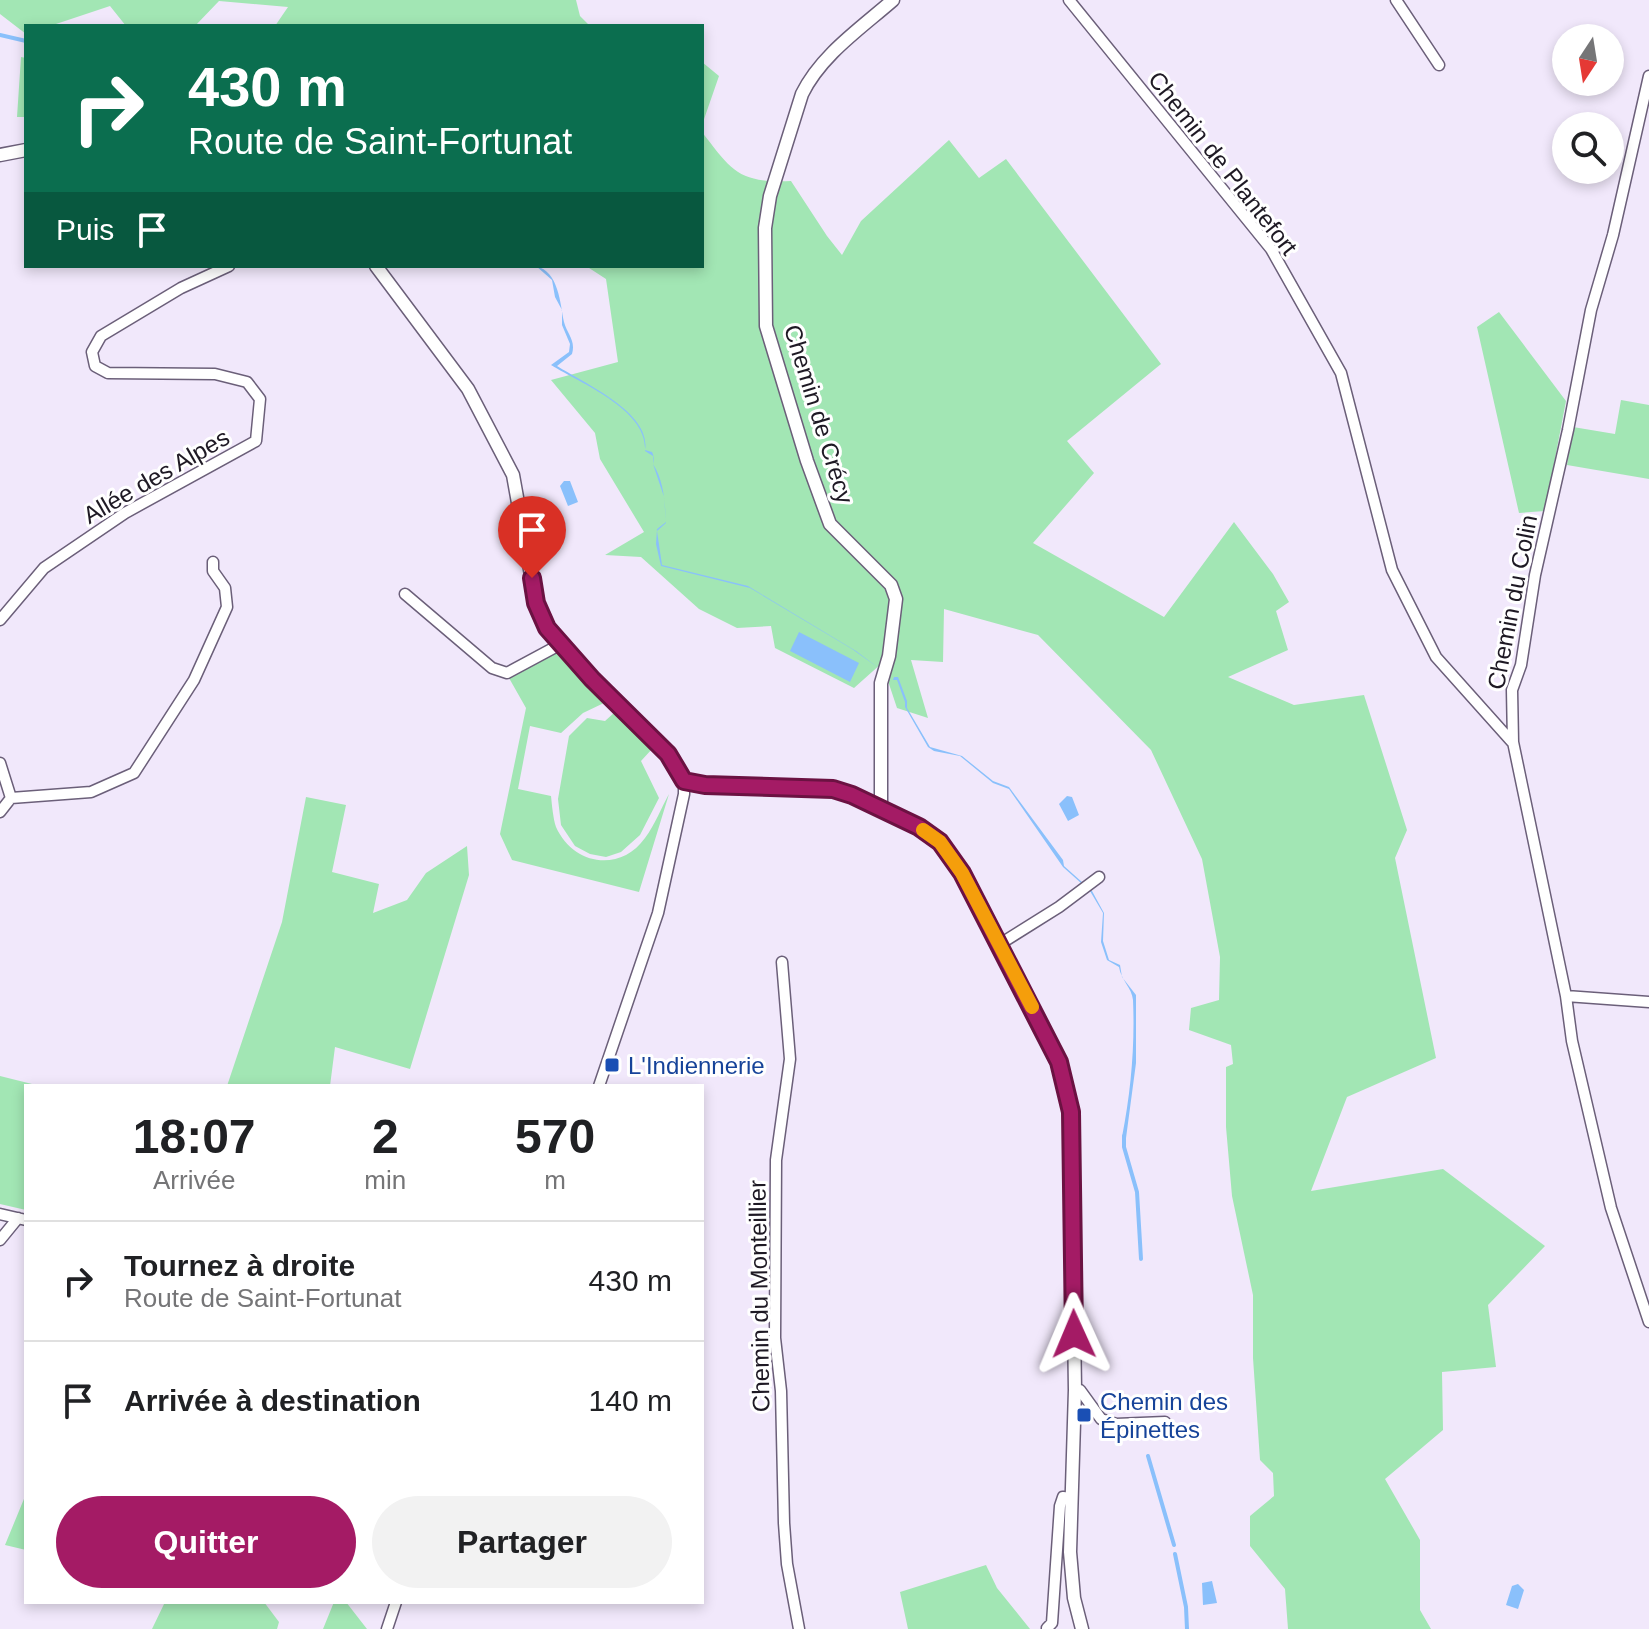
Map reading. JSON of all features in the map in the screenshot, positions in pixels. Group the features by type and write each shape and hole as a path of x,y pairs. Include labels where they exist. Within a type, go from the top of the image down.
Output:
{"street":[{"name":"Chemin de Crécy","path":"881,808 881,683 889,656 896,599 891,585 830,524 807,461 766,326 765,228 770,196 810,79 821,64 893,0"},
{"name":"Chemin de Plantefort","path":"1069,0 1271,249 1341,373 1392,570 1436,657 1513,742"},
{"path":"1396,0 1439,65"},
{"name":"Chemin du Colin","path":"1649,76 1613,235 1591,310 1535,575 1521,665 1512,690 1513,742 1566,996 1572,1041 1611,1208 1649,1322"},
{"path":"0,155 24,150"},
{"name":"Allée des Alpes","path":"0,620 44,568 125,513 256,441 260,399 247,382 215,374 108,373 95,366 92,352 101,336 181,288 225,268"},
{"path":"377,268 468,389 513,475 536,603 547,628 668,754 684,781 684,794 658,913 600,1084"},
{"path":"0,812 11,798 91,792 134,773 194,680 227,607 225,588 213,571 213,562"},
{"path":"405,594 492,668 507,673 561,644"},
{"path":"0,763 11,798"},
{"path":"684,781 705,785 833,789 881,808 919,827 940,842 962,873 1059,1062 1071,1112 1075,1390 1070,1552 1074,1598 1082,1629"},
{"path":"1000,944 1091,884"},
{"name":"Chemin du Monteillier","path":"782,962 790,1059 776,1160 775,1338 781,1391 786,1551 799,1629"},
{"path":"1566,996 1649,1002"},
{"path":"0,1214 22,1219"},
{"path":"0,1240 22,1219"},
{"path":"1075,1390 1080,1390 1101,1419 1116,1424 1165,1422"},
{"path":"1047,1628 1052,1623 1060,1506 1063,1497 1070,1498"},
{"path":"387,1629 395,1604"}],"green space":[{"path":"0,0 576,0 580,16 588,24 276,24 288,7 219,1 197,24 124,24 110,6 56,24 24,24 24,32 0,14"},
{"path":"21,57 24,58 24,117 17,117"},
{"path":"704,64 719,76 704,119"},
{"path":"704,135 729,165 747,177 791,181 842,255 861,221 949,140 979,178 1006,159 1161,364 1067,441 1094,473 1033,543 1164,617 1234,522 1273,574 1289,602 1276,611 1288,650 1228,677 1294,705 1364,695 1407,830 1395,858 1436,1058 1347,1097 1311,1191 1443,1169 1545,1246 1488,1305 1496,1367 1442,1372 1443,1430 1385,1479 1420,1540 1420,1610 1431,1629 1288,1629 1285,1589 1250,1546 1250,1516 1274,1496 1273,1473 1260,1460 1253,1358 1253,1295 1232,1196 1226,1127 1226,1067 1233,1064 1231,1045 1189,1030 1191,1008 1219,1000 1220,957 1202,859 1151,750 1038,635 944,609 943,662 911,660 928,718 897,708 882,663 854,688 775,648 771,626 737,628 699,609 641,557 605,555 644,532 600,459 595,433 551,380 618,362 606,279 589,268 704,268"},
{"path":"1499,312 1566,401 1545,511 1519,513 1477,327"},
{"path":"1621,400 1649,405 1649,479 1567,465 1573,427 1615,434"},
{"path":"556,652 606,702 583,713 561,733 530,726 518,789 551,796 556,827 564,840 574,850 598,860 610,860 635,849 649,833 669,794 639,892 512,860 500,834 526,708 509,678"},
{"path":"615,712 652,749 641,761 659,798 640,835 621,852 606,857 590,854 575,846 561,825 558,799 569,736 587,718 605,721"},
{"path":"306,797 346,805 332,872 379,884 373,913 407,900 426,873 467,846 469,875 410,1069 335,1047 330,1084 228,1084 282,922"},
{"path":"0,1076 32,1084 24,1084 24,1210 0,1204"},
{"path":"24,1499 24,1550 5,1545"},
{"path":"986,1565 997,1588 1030,1629 908,1629 900,1592"},
{"path":"164,1604 266,1604 279,1622 277,1629 152,1629"},
{"path":"333,1604 348,1604 367,1629 323,1629"}],"water":[{"path":"538,268 544,269 554,281 562,310 555,297 552,280"},
{"path":"562,311 573,349 572,354 557,366 599,390 627,412 644,436 645,450 652,452 654,458 653,464 653,456 645,451 643,436 625,411 551,365 569,352"},
{"path":"564,481 570,481 578,502 568,506 560,486"},
{"path":"666,522 657,531 662,565 748,586 856,651 880,669 750,588 661,566 656,544 657,529"},
{"path":"799,632 859,663 850,682 790,651"},
{"path":"894,677 898,677 907,708 930,747 962,756 993,781 1009,787 1063,860 1064,866 1092,891 1104,913 1103,941 1109,960 1120,965 1122,976 1119,967 1107,960 1101,942 1103,913 1090,891 1063,867 1009,789 993,783 960,756 928,747 905,707"},
{"path":"1067,796 1072,797 1079,815 1068,821 1059,804"},
{"path":"1123,979 1136,995 1136,1063 1126,1138 1122,1137 1132,1068 1133,1017 1132,996"},
{"path":"1212,1581 1217,1603 1203,1605 1202,1583"},
{"path":"1518,1584 1524,1590 1518,1609 1506,1605 1512,1586"}],"waterway":[{"path":"0,35 24,41"},
{"path":"1124,1136 1124,1147 1137,1192 1141,1259"},
{"path":"1148,1456 1174,1545"},
{"path":"1175,1554 1186,1607 1187,1629"}],"slow traffic":[{"path":"923,830 940,842 962,873 1032,1007"}],"place":[{"name":"L'Indiennerie","path":"612,1065"},
{"name":"Chemin des Épinettes","path":"1084,1415"}],"route":[{"path":"532,578 536,603 547,628 592,679 668,754 684,781 705,785 833,789 919,827 940,842 962,873 1059,1062 1071,1112 1074,1334"}]}
